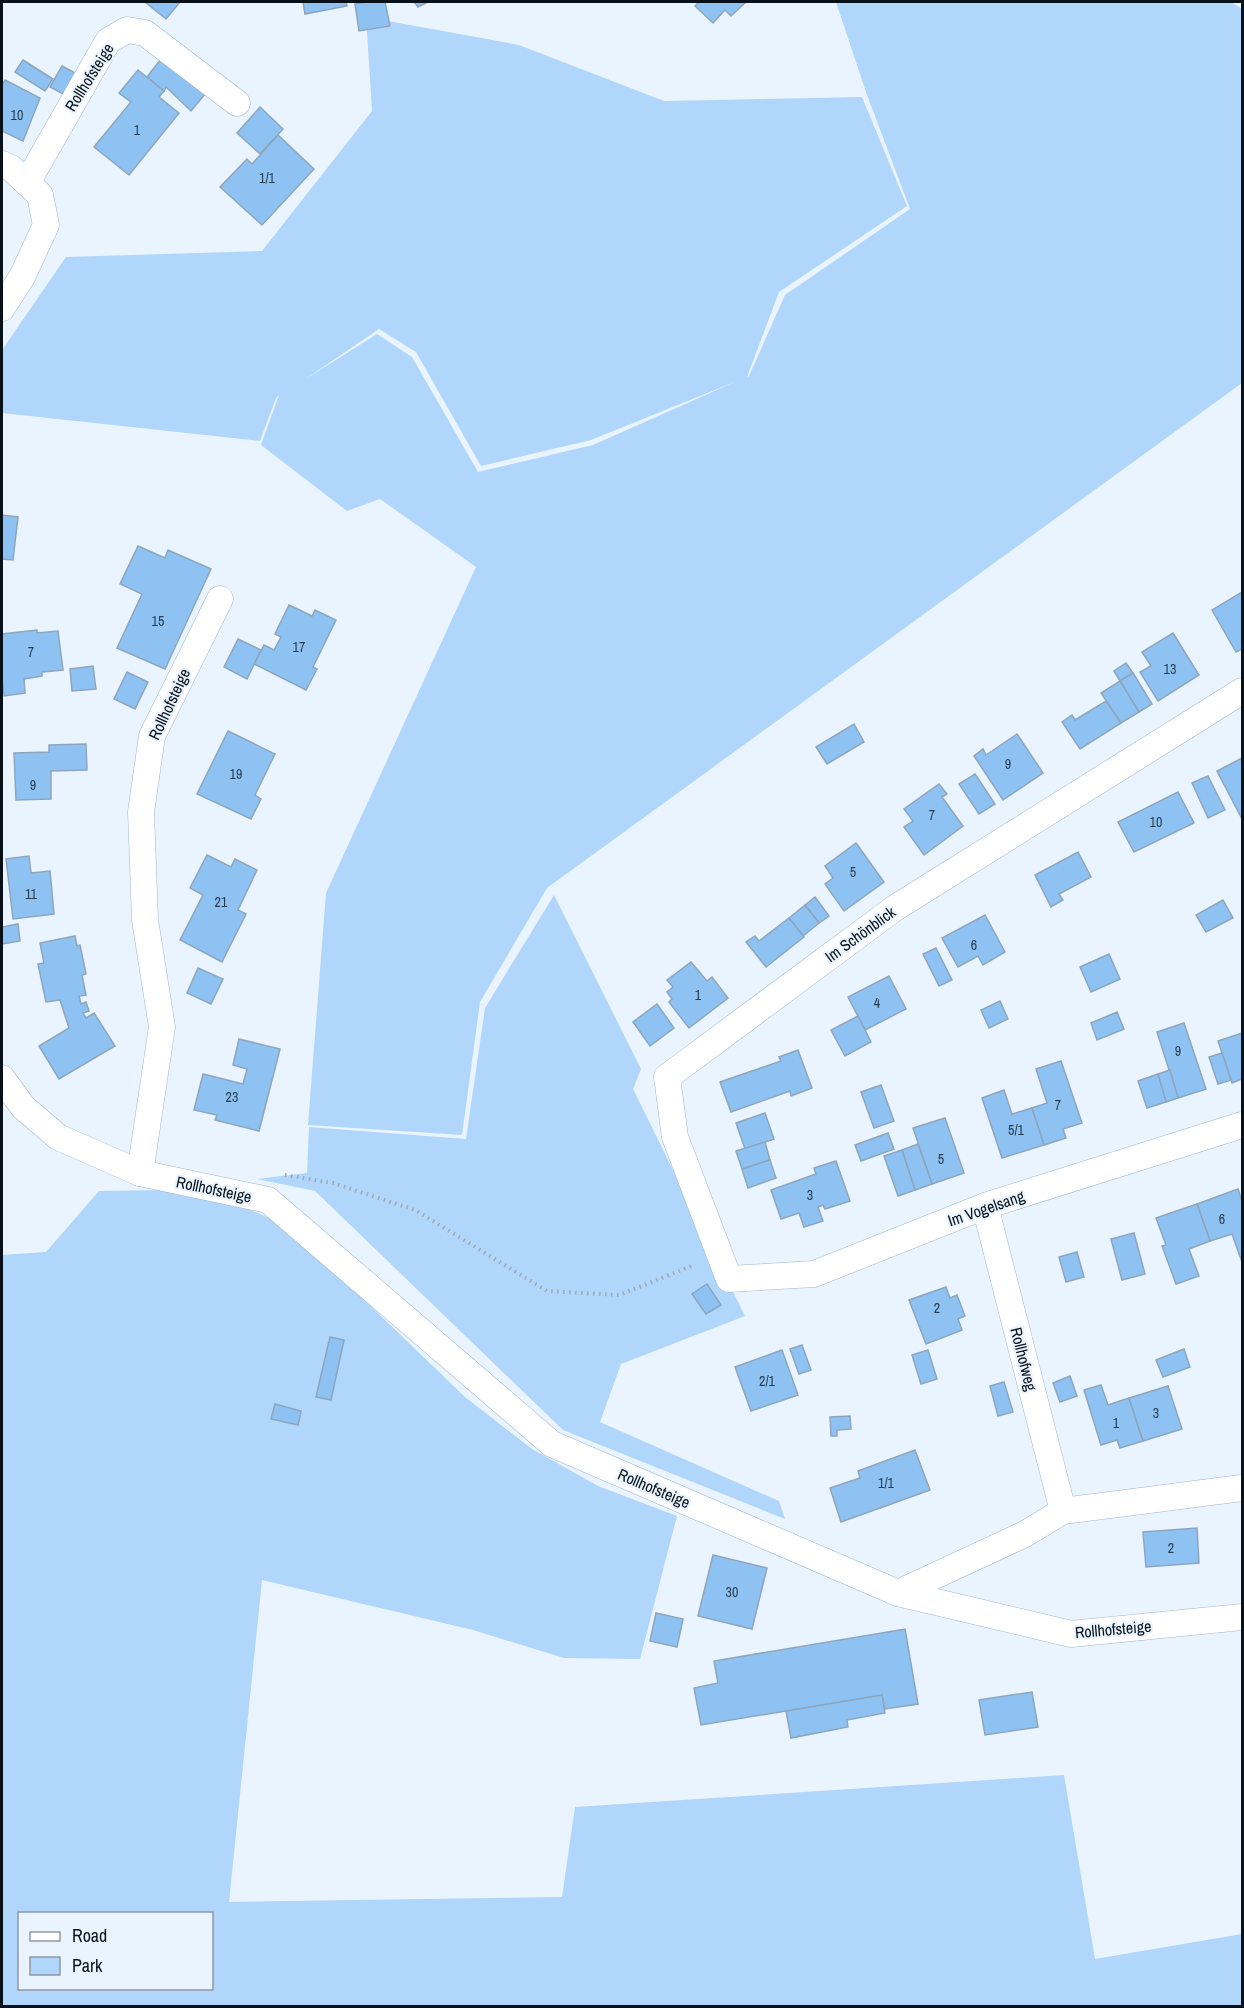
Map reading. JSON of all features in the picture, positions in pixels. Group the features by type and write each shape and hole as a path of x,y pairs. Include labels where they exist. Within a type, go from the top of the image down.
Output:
{"street":[{"name":"Rollhofsteige","path":"27,183 108,41 127,30 146,33 237,103"},
{"path":"2,164 11,168 40,195 46,225 22,277 2,308"},
{"name":"Rollhofsteige","path":"140,1173 162,1028 145,920 141,812 152,736 220,599"},
{"name":"Im Schönblick","path":"729,1280 675,1137 667,1077 895,908 1242,691"},
{"name":"Rollhofsteige","path":"2,1078 23,1107 58,1137 140,1173 268,1200 552,1444 898,1593 1071,1634 1242,1617"},
{"name":"Im Vogelsang","path":"729,1280 814,1274 985,1206 1242,1125"},
{"name":"Rollhofweg","path":"985,1206 1063,1511"},
{"path":"898,1593 1025,1534 1063,1511 1242,1488"}],"path":[{"path":"277,1173 333,1183 415,1210 547,1291 619,1295 719,1255"}],"green space":[{"path":"836,2 1231,2 1242,9 1242,383 547,888 480,1002 462,1135 308,1125 326,893 476,567 380,499 347,511 261,445 279,395 260,441 2,413 2,350 66,257 262,251 372,111 366,17 519,45 664,101 862,97 907,206 779,292 747,377 785,295 910,209 867,95","holes":["379,329 416,352 481,466 591,440 737,381 593,445 478,472 412,357 377,334 304,380"]},
{"path":"554,895 641,1069 633,1089 745,1316 621,1364 600,1422 779,1501 785,1519 563,1430 315,1191 257,1179 307,1173 309,1127 466,1139 485,1008"},
{"path":"165,1190 248,1209 292,1228 465,1397 532,1449 598,1486 677,1516 640,1659 564,1658 473,1630 262,1580 229,1902 562,1897 575,1807 1064,1775 1095,1959 1242,1934 1242,2006 2,2006 2,1255 46,1252 99,1191"}],"building":[{"path":"145,2 180,2 166,19"},
{"path":"303,2 346,2 347,6 305,14"},
{"path":"385,2 390,26 359,31 355,4"},
{"path":"414,2 428,2 418,7"},
{"path":"699,2 746,2 731,16 725,10 713,23 695,6"},
{"path":"164,55 205,94 191,111 166,87 164,91 147,77"},
{"path":"23,60 53,79 45,91 15,72"},
{"path":"62,66 77,74 65,95 50,87"},
{"path":"138,70 164,91 159,97 179,113 129,175 94,147 131,102 119,93"},
{"path":"5,80 40,98 23,141 2,131 2,85"},
{"path":"260,107 283,129 260,154 237,133"},
{"path":"278,135 314,169 262,225 220,187 247,159 252,164"},
{"path":"2,515 18,517 13,560 2,559"},
{"path":"138,546 165,558 168,550 211,569 165,669 117,648 142,594 120,584"},
{"path":"1242,592 1242,649 1236,652 1212,610"},
{"path":"289,605 312,616 315,610 336,620 313,667 317,669 306,690 254,664 264,645 274,650 281,637 275,634"},
{"path":"37,630 37,633 58,631 63,670 42,672 42,676 24,679 25,693 4,696 2,634"},
{"path":"1173,633 1199,675 1158,701 1140,672 1151,666 1142,652"},
{"path":"238,639 261,650 247,679 224,667"},
{"path":"1126,663 1133,673 1120,681 1114,671"},
{"path":"93,666 96,689 72,691 70,669"},
{"path":"127,672 148,682 135,709 114,699"},
{"path":"1133,673 1152,704 1139,712 1120,681"},
{"path":"1120,681 1139,712 1121,723 1101,693"},
{"path":"1106,701 1121,723 1080,749 1062,722 1072,715 1075,720"},
{"path":"854,724 864,742 827,764 816,747"},
{"path":"228,731 275,754 255,795 261,799 251,819 197,794"},
{"path":"1017,734 1043,773 1003,800 974,756 983,749 986,755"},
{"path":"86,744 87,770 51,771 51,799 16,800 14,753 49,752 49,745"},
{"path":"1242,758 1242,819 1217,771"},
{"path":"975,774 995,804 979,814 959,784"},
{"path":"1208,776 1225,810 1208,818 1192,783"},
{"path":"939,784 947,794 942,797 963,826 924,855 904,827 913,821 904,809"},
{"path":"1178,792 1194,823 1134,852 1118,822"},
{"path":"856,843 884,882 844,911 825,884 833,878 825,866"},
{"path":"1078,852 1091,877 1059,894 1063,900 1051,907 1035,875"},
{"path":"207,855 231,867 235,859 257,870 238,910 246,914 222,962 180,940 203,895 190,888"},
{"path":"29,856 31,873 50,871 54,914 13,919 6,859"},
{"path":"815,897 829,916 819,923 805,905"},
{"path":"1223,900 1233,918 1206,932 1196,915"},
{"path":"805,905 819,923 803,936 789,918"},
{"path":"985,915 1005,952 983,965 978,956 958,967 942,938"},
{"path":"789,918 804,937 766,967 746,942 755,936 759,941"},
{"path":"18,924 20,941 2,944 2,927"},
{"path":"75,936 77,946 80,945 86,974 82,975 86,995 79,996 81,1004 86,1002 89,1011 83,1013 86,1018 94,1013 115,1046 59,1079 39,1046 69,1028 60,1000 46,1002 38,964 44,963 40,943"},
{"path":"936,948 952,980 939,986 923,954"},
{"path":"1109,954 1120,979 1091,992 1080,967"},
{"path":"691,962 707,981 712,977 728,998 689,1028 669,1002 672,999 667,992 673,987 667,980"},
{"path":"198,968 223,979 211,1004 187,993"},
{"path":"889,976 906,1009 865,1030 848,997"},
{"path":"1000,1001 1008,1019 989,1028 981,1010"},
{"path":"657,1004 674,1028 650,1046 633,1022"},
{"path":"1117,1012 1124,1029 1097,1040 1091,1023"},
{"path":"858,1016 871,1042 845,1056 831,1030"},
{"path":"1184,1023 1206,1089 1178,1098 1157,1032"},
{"path":"1242,1033 1242,1079 1232,1083 1218,1041"},
{"path":"239,1039 280,1049 259,1131 215,1120 217,1115 194,1110 203,1074 243,1084 247,1069 233,1065"},
{"path":"798,1050 812,1088 791,1096 790,1091 731,1112 720,1082 781,1061 779,1057"},
{"path":"1222,1053 1231,1080 1218,1084 1209,1057"},
{"path":"1061,1061 1082,1123 1063,1129 1066,1138 1044,1145 1032,1108 1047,1103 1036,1069"},
{"path":"1170,1070 1178,1098 1166,1102 1158,1074"},
{"path":"1158,1074 1166,1102 1147,1108 1138,1081"},
{"path":"881,1085 894,1121 874,1128 861,1092"},
{"path":"1004,1090 1012,1114 1032,1108 1044,1145 1002,1158 982,1098"},
{"path":"765,1113 774,1139 745,1149 736,1123"},
{"path":"945,1118 964,1173 932,1184 913,1128"},
{"path":"888,1133 894,1149 861,1161 855,1145"},
{"path":"765,1142 770,1160 742,1169 736,1151"},
{"path":"918,1144 932,1184 915,1190 902,1150"},
{"path":"902,1150 915,1190 898,1196 884,1156"},
{"path":"770,1160 776,1178 748,1188 742,1169"},
{"path":"836,1161 850,1201 825,1209 823,1205 818,1207 823,1221 804,1227 799,1213 781,1219 771,1190 816,1174 814,1168"},
{"path":"1238,1189 1242,1201 1242,1262 1232,1234 1210,1241 1197,1204"},
{"path":"1197,1204 1210,1241 1189,1249 1199,1276 1176,1284 1162,1246 1166,1245 1156,1218"},
{"path":"1134,1233 1145,1274 1122,1280 1111,1239"},
{"path":"1077,1252 1084,1277 1066,1282 1059,1257"},
{"path":"707,1284 721,1305 706,1314 692,1294"},
{"path":"946,1287 950,1298 957,1295 965,1316 958,1319 962,1330 926,1344 909,1300"},
{"path":"330,1337 344,1340 331,1400 316,1397"},
{"path":"802,1345 811,1370 799,1374 790,1349"},
{"path":"1184,1349 1190,1367 1163,1377 1156,1360"},
{"path":"782,1350 798,1395 751,1411 735,1367"},
{"path":"928,1350 937,1379 921,1384 912,1355"},
{"path":"1070,1376 1077,1396 1060,1402 1053,1383"},
{"path":"1004,1382 1013,1412 998,1416 990,1386"},
{"path":"1101,1385 1108,1405 1129,1398 1143,1441 1120,1448 1117,1440 1101,1445 1084,1390"},
{"path":"1168,1386 1182,1429 1143,1441 1129,1398"},
{"path":"275,1404 301,1411 298,1425 271,1419"},
{"path":"850,1416 851,1429 837,1430 837,1436 831,1436 830,1417"},
{"path":"915,1450 930,1490 841,1522 830,1488 860,1478 858,1471"},
{"path":"1197,1528 1199,1563 1146,1567 1143,1532"},
{"path":"713,1555 767,1568 752,1629 698,1616"},
{"path":"656,1613 683,1619 677,1647 650,1641"},
{"path":"905,1629 918,1704 885,1709 882,1695 701,1725 694,1688 718,1683 714,1661"},
{"path":"1032,1692 1038,1727 985,1735 979,1700"},
{"path":"882,1695 885,1713 847,1720 848,1727 791,1738 786,1711"}]}
